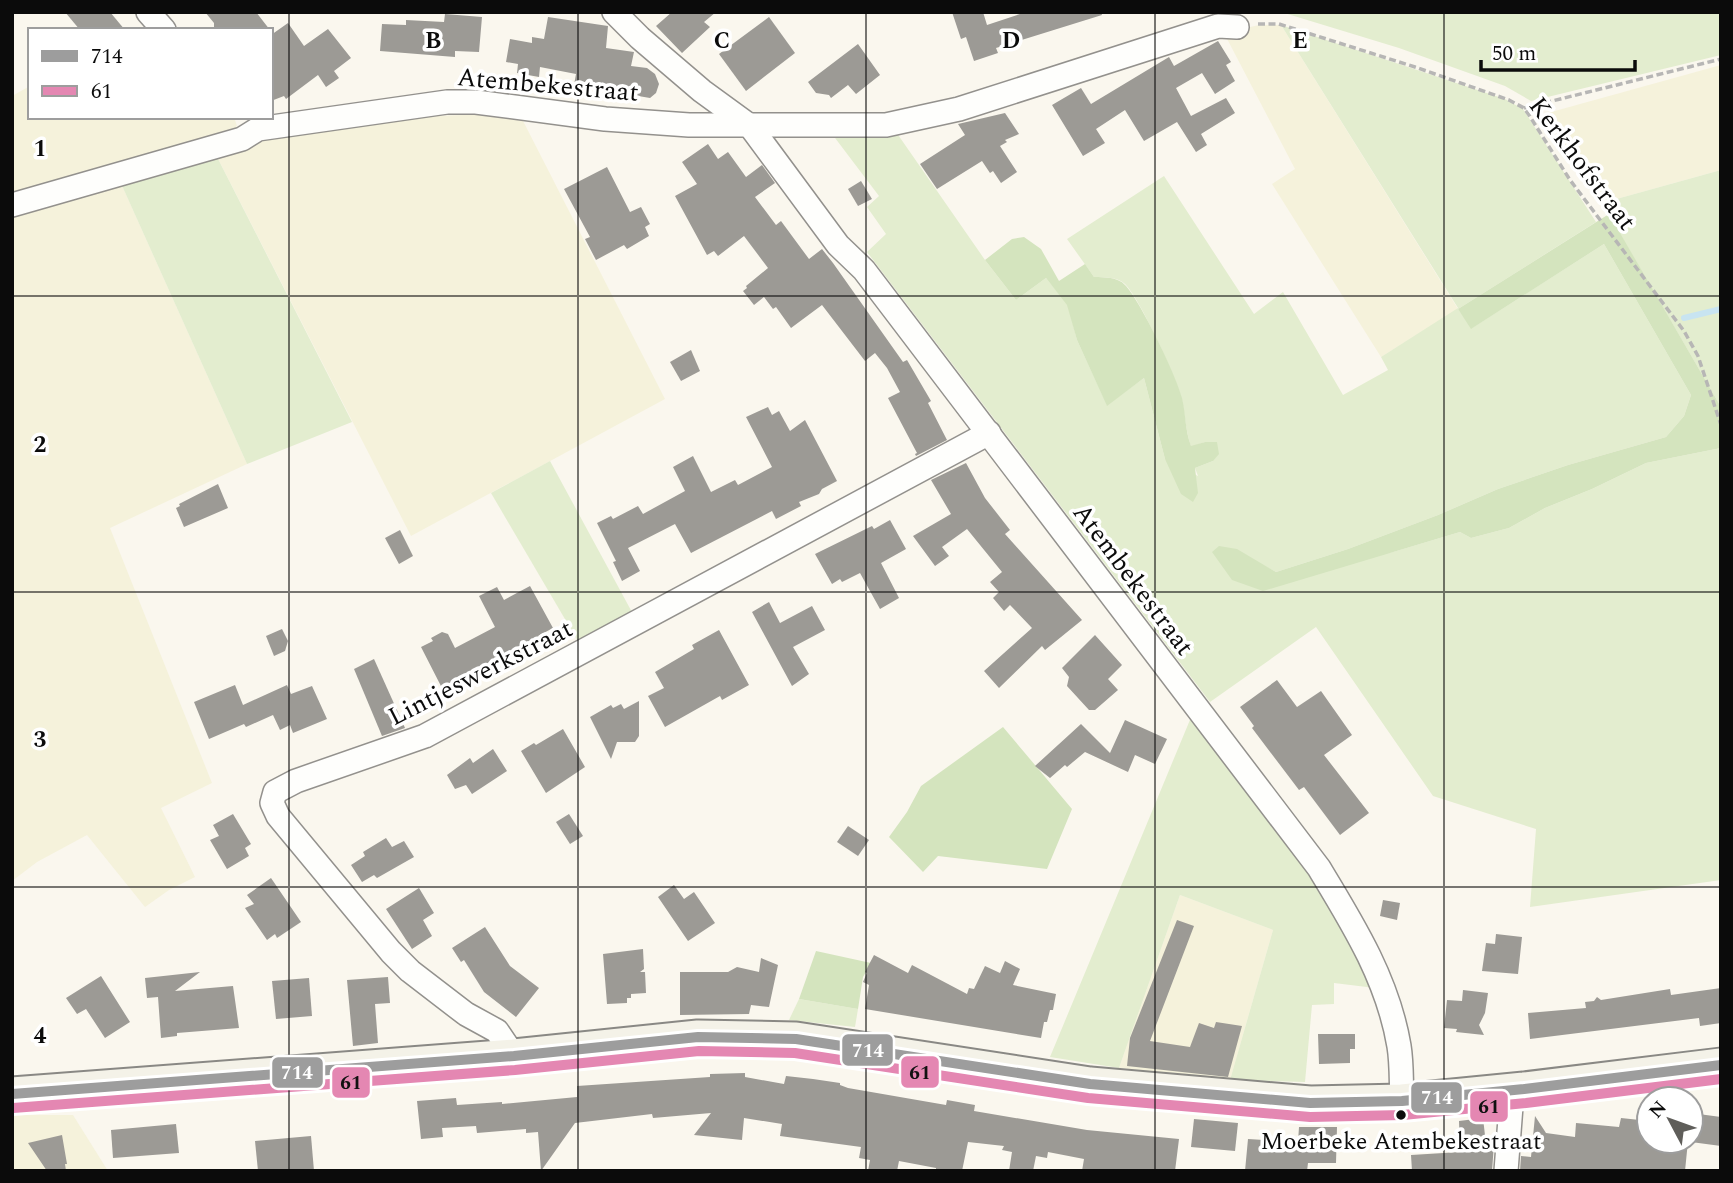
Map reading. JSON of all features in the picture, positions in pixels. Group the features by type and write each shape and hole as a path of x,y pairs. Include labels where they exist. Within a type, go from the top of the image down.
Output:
{"main road":[{"path":"12,1094 514,1056 698,1037 796,1038 1127,1088 1310,1103 1402,1101 1721,1065"}],"street":[{"path":"148,12 162,28"},
{"name":"Atembekestraat","path":"614,12 702,91 750,126 838,245 864,270 989,433 1326,880 1362,937 1387,999 1400,1048 1402,1101"},
{"name":"Atembekestraat","path":"12,205 242,139 251,123 286,127 447,102 476,102 605,119 689,125 886,125 959,109 1218,26 1237,27"},
{"name":"Lintjeswerkstraat","path":"514,1056 497,1031 466,1014 410,971 391,951 278,816 272,803 275,792 296,781 425,736 989,433"},
{"path":"1506,1171 1511,1106 1509,1091"}],"path":[{"name":"Kerkhofstraat","path":"1237,27 1267,22 1279,24 1415,67 1509,100 1524,108 1570,180 1684,331 1698,356 1721,425"},
{"path":"1524,108 1721,59"}],"shaded area":[{"path":"1259,25 1281,25 1458,309 1381,357 1272,184 1295,169 1224,33"},
{"path":"1721,65 1721,170 1602,203 1544,114"},
{"path":"28,87 28,119 235,119 237,126 231,134 12,195 12,96"},
{"path":"520,115 665,399 411,536 214,151 259,138 403,117"},
{"path":"119,179 247,464 110,528 212,783 161,808 195,877 169,890 145,907 87,835 37,862 12,881 12,209"},
{"path":"1180,895 1273,930 1230,1080 1119,1068"},
{"path":"12,1115 73,1115 108,1171 12,1171"}],"green space":[{"path":"1281,12 1721,12 1721,55 1531,101 1505,86 1399,48"},
{"path":"1281,25 1505,99 1523,109 1596,222 1458,309 1472,328 1604,244 1691,395 1684,416 1666,437 1568,465 1498,489 1348,549 1276,572 1259,563 1232,580 1393,552 1460,532 1471,538 1509,528 1545,508 1646,463 1721,448 1721,880 1530,907 1536,829 1433,796 1316,627 1210,702 867,252 886,234 867,207 879,196 829,130 894,129 1016,300 1046,278 1068,305 1077,340 1107,405 1144,378 1165,459 1198,476 1195,468 1213,461 1205,442 1191,447 1179,390 1139,305 1125,284 1119,280 1094,277 1067,239 1164,176 1254,314 1283,292 1343,395 1388,370 1381,357 1458,308"},
{"path":"214,151 352,422 247,464 119,179"},
{"path":"1721,170 1721,407 1602,203"},
{"path":"1609,214 1721,407 1721,448 1646,463 1545,508 1509,528 1471,538 1460,532 1263,591 1232,580 1212,552 1219,546 1237,549 1276,572 1348,549 1498,489 1568,465 1666,437 1684,416 1691,395 1604,244 1471,329 1458,309"},
{"path":"1024,237 1041,249 1059,281 1085,264 1094,277 1119,280 1132,293 1179,388 1191,446 1217,442 1219,454 1213,461 1195,468 1198,493 1193,502 1181,494 1165,459 1144,378 1107,406 1077,340 1067,305 1046,278 1016,300 985,260 1012,239"},
{"path":"550,461 633,614 579,643 491,493"},
{"path":"1192,715 1322,887 1375,988 1334,983 1334,1004 1312,1005 1305,1082 1230,1080 1273,930 1180,895 1119,1068 1050,1057"},
{"path":"1003,727 1072,809 1047,869 938,856 923,872 889,837 921,786"},
{"path":"816,951 871,963 863,977 858,1009 799,999"},
{"path":"799,999 858,1009 855,1027 789,1020"}],"building":[{"path":"65,12 110,12 123,28 78,28"},
{"path":"205,12 256,12 268,28 214,28 214,23"},
{"path":"672,12 716,12 704,22 710,27 682,53 656,26"},
{"path":"952,12 983,12 987,25 1026,12 1101,12 1102,15 996,48 998,53 974,61 966,37 961,39"},
{"path":"445,14 482,17 479,52 455,51 455,57 380,51 382,24 406,25 406,20 444,22"},
{"path":"548,17 608,26 606,48 634,52 631,66 647,68 655,74 659,84 656,93 650,98 574,85 576,74 540,67 539,77 517,73 518,64 506,62 510,39 532,43 532,37 544,39"},
{"path":"769,17 795,53 746,91 719,54"},
{"path":"288,23 304,46 328,29 351,58 334,71 339,78 326,87 318,75 286,99 284,96 273,100 273,34"},
{"path":"1218,41 1231,62 1226,65 1235,81 1215,94 1202,73 1176,88 1191,116 1226,98 1235,113 1201,134 1207,145 1196,152 1177,122 1144,141 1125,110 1096,129 1105,143 1083,156 1052,105 1081,88 1091,104 1169,57 1174,66"},
{"path":"858,44 880,75 856,94 848,85 831,98 829,95 816,93 808,82"},
{"path":"1005,113 1019,134 1005,140 1007,142 1000,146 1017,172 1001,183 982,161 937,189 920,164 965,135 958,124"},
{"path":"708,144 718,159 728,152 746,177 762,165 775,183 755,197 776,225 781,221 809,259 822,249 903,362 907,360 931,401 928,403 947,440 916,456 917,453 888,398 900,392 887,368 875,353 865,361 822,305 791,328 776,307 773,309 764,297 754,305 743,291 768,268 744,236 718,256 714,251 707,255 675,196 697,184 682,162"},
{"path":"607,167 630,212 641,207 650,224 645,227 649,236 627,249 624,245 596,260 585,239 590,237 564,189"},
{"path":"861,181 872,199 858,206 848,189"},
{"path":"691,350 700,371 681,381 670,362"},
{"path":"768,407 772,415 779,411 790,431 805,420 837,481 822,489 819,494 799,502 801,506 776,519 772,511 691,553 675,524 628,548 640,571 622,581 613,562 616,561 597,523 611,516 613,519 638,506 643,514 685,491 673,467 693,456 711,492 735,480 738,485 772,467 746,417"},
{"path":"966,463 985,498 1010,530 1005,534 1082,620 1045,650 1042,646 999,688 984,671 1032,628 1010,605 1004,611 993,598 999,592 990,582 1002,572 967,529 942,547 949,556 935,566 913,536 951,514 931,480"},
{"path":"218,484 228,508 184,527 176,508 179,504"},
{"path":"890,520 906,549 881,563 899,598 880,609 860,573 832,584 815,554"},
{"path":"400,530 413,556 399,564 385,538"},
{"path":"530,586 553,628 538,636 540,640 443,690 421,647 442,632 448,634 455,648 495,627 479,596 497,587 504,600"},
{"path":"769,602 780,623 812,606 825,630 793,647 809,674 792,686 752,612"},
{"path":"282,629 288,641 285,651 274,656 266,636"},
{"path":"719,630 749,685 722,700 720,696 665,727 648,696 664,688 655,672 694,649 692,645"},
{"path":"1095,635 1122,665 1108,679 1118,690 1095,710 1089,710 1067,686 1069,677 1062,668"},
{"path":"374,659 405,728 382,736 354,669"},
{"path":"1277,680 1297,707 1321,691 1352,735 1324,755 1369,813 1340,835 1304,787 1299,790 1252,728 1254,726 1240,707"},
{"path":"235,685 243,705 287,685 291,694 312,686 327,719 293,733 290,725 280,730 273,715 209,739 194,702"},
{"path":"639,701 639,736 635,742 617,742 611,759 590,717 611,705 613,708 621,704 624,709"},
{"path":"1125,720 1167,739 1155,764 1135,755 1128,772 1085,752 1050,778 1035,766 1081,724 1110,753"},
{"path":"563,729 585,767 546,793 521,751"},
{"path":"493,749 507,771 472,794 466,785 455,789 447,775 470,758 473,763"},
{"path":"233,814 251,844 245,848 249,856 227,869 210,840 219,836 213,825"},
{"path":"569,814 583,836 570,844 556,822"},
{"path":"848,826 869,840 858,856 837,842"},
{"path":"386,838 392,847 404,841 414,857 377,878 374,875 362,882 351,865 365,856 363,852"},
{"path":"271,878 301,922 277,938 275,934 267,940 245,908 254,904 247,895"},
{"path":"674,885 684,899 694,892 715,923 688,941 658,897"},
{"path":"419,888 434,913 423,920 432,936 412,949 386,909"},
{"path":"1383,900 1400,903 1397,920 1380,916"},
{"path":"1177,920 1194,926 1150,1041 1190,1047 1199,1023 1214,1028 1216,1022 1242,1026 1228,1077 1127,1066 1130,1038"},
{"path":"485,927 510,966 539,988 516,1017 484,992 464,960 461,962 452,948"},
{"path":"1496,934 1522,937 1518,974 1482,971 1486,943 1495,944"},
{"path":"643,949 644,969 640,972 645,972 646,993 631,994 627,1003 607,1004 603,954"},
{"path":"874,955 908,973 912,965 967,994 969,988 974,989 985,966 1000,973 1005,961 1020,969 1013,985 1056,994 1053,1010 1050,1010 1047,1022 1044,1022 1041,1038 865,1009 869,985 863,982"},
{"path":"761,958 778,965 769,1007 751,1005 749,1014 680,1015 680,972 728,972 737,967 759,972"},
{"path":"200,972 175,991 233,986 239,1028 177,1033 177,1036 161,1038 158,997 147,998 145,978"},
{"path":"101,976 130,1022 105,1038 86,1009 77,1014 66,998"},
{"path":"388,977 390,1003 375,1004 378,1043 353,1046 347,980"},
{"path":"309,978 312,1016 276,1019 272,981"},
{"path":"1721,988 1721,1023 1700,1026 1699,1018 1530,1039 1528,1013 1586,1008 1585,1002 1594,1001 1597,997 1601,1000 1670,989 1671,995"},
{"path":"1463,990 1488,993 1485,1013 1479,1025 1484,1035 1444,1028 1447,1000 1462,1001"},
{"path":"1318,1034 1355,1034 1355,1049 1350,1049 1350,1063 1319,1064"},
{"path":"745,1073 745,1077 784,1084 786,1076 813,1079 840,1083 848,1088 946,1105 947,1100 975,1105 974,1111 1087,1130 1179,1139 1175,1171 1082,1171 1084,1159 1048,1152 1047,1158 1036,1156 1033,1171 1009,1171 1012,1152 1002,1150 1004,1146 968,1142 962,1171 936,1171 936,1168 899,1161 897,1171 868,1171 870,1160 859,1158 861,1147 780,1136 782,1124 744,1118 742,1140 694,1135 711,1113 653,1118 652,1114 575,1123 541,1171 538,1132 526,1133 526,1129 477,1133 476,1126 442,1128 443,1137 421,1139 417,1101 456,1098 457,1105 502,1104 577,1097 577,1086"},
{"path":"1705,1115 1721,1117 1721,1146 1705,1144"},
{"path":"1535,1116 1546,1133 1575,1137 1576,1123 1619,1127 1621,1118 1635,1120 1635,1155 1687,1155 1685,1171 1520,1171 1521,1156 1531,1157"},
{"path":"1483,1118 1486,1144 1494,1144 1492,1171 1412,1171 1411,1155 1460,1152 1459,1121"},
{"path":"1194,1119 1238,1123 1235,1151 1191,1147"},
{"path":"176,1124 179,1153 113,1158 111,1130"},
{"path":"1299,1127 1337,1127 1336,1163 1308,1163 1307,1171 1245,1171 1248,1139 1298,1142"},
{"path":"62,1135 66,1171 47,1171 28,1143"},
{"path":"311,1136 314,1171 258,1171 255,1141"}],"waterway":[{"path":"1684,318 1721,309"}],"transit line":[{"name":"714","path":"12,1094 514,1056 698,1037 796,1039 1090,1084 1310,1103 1402,1101 1721,1065"},
{"name":"61","path":"13,1108 515,1070 699,1051 795,1053 1088,1098 1310,1117 1403,1115 1721,1079"}],"place":[{"name":"Moerbeke Atembekestraat","path":"1401,1115"}]}
